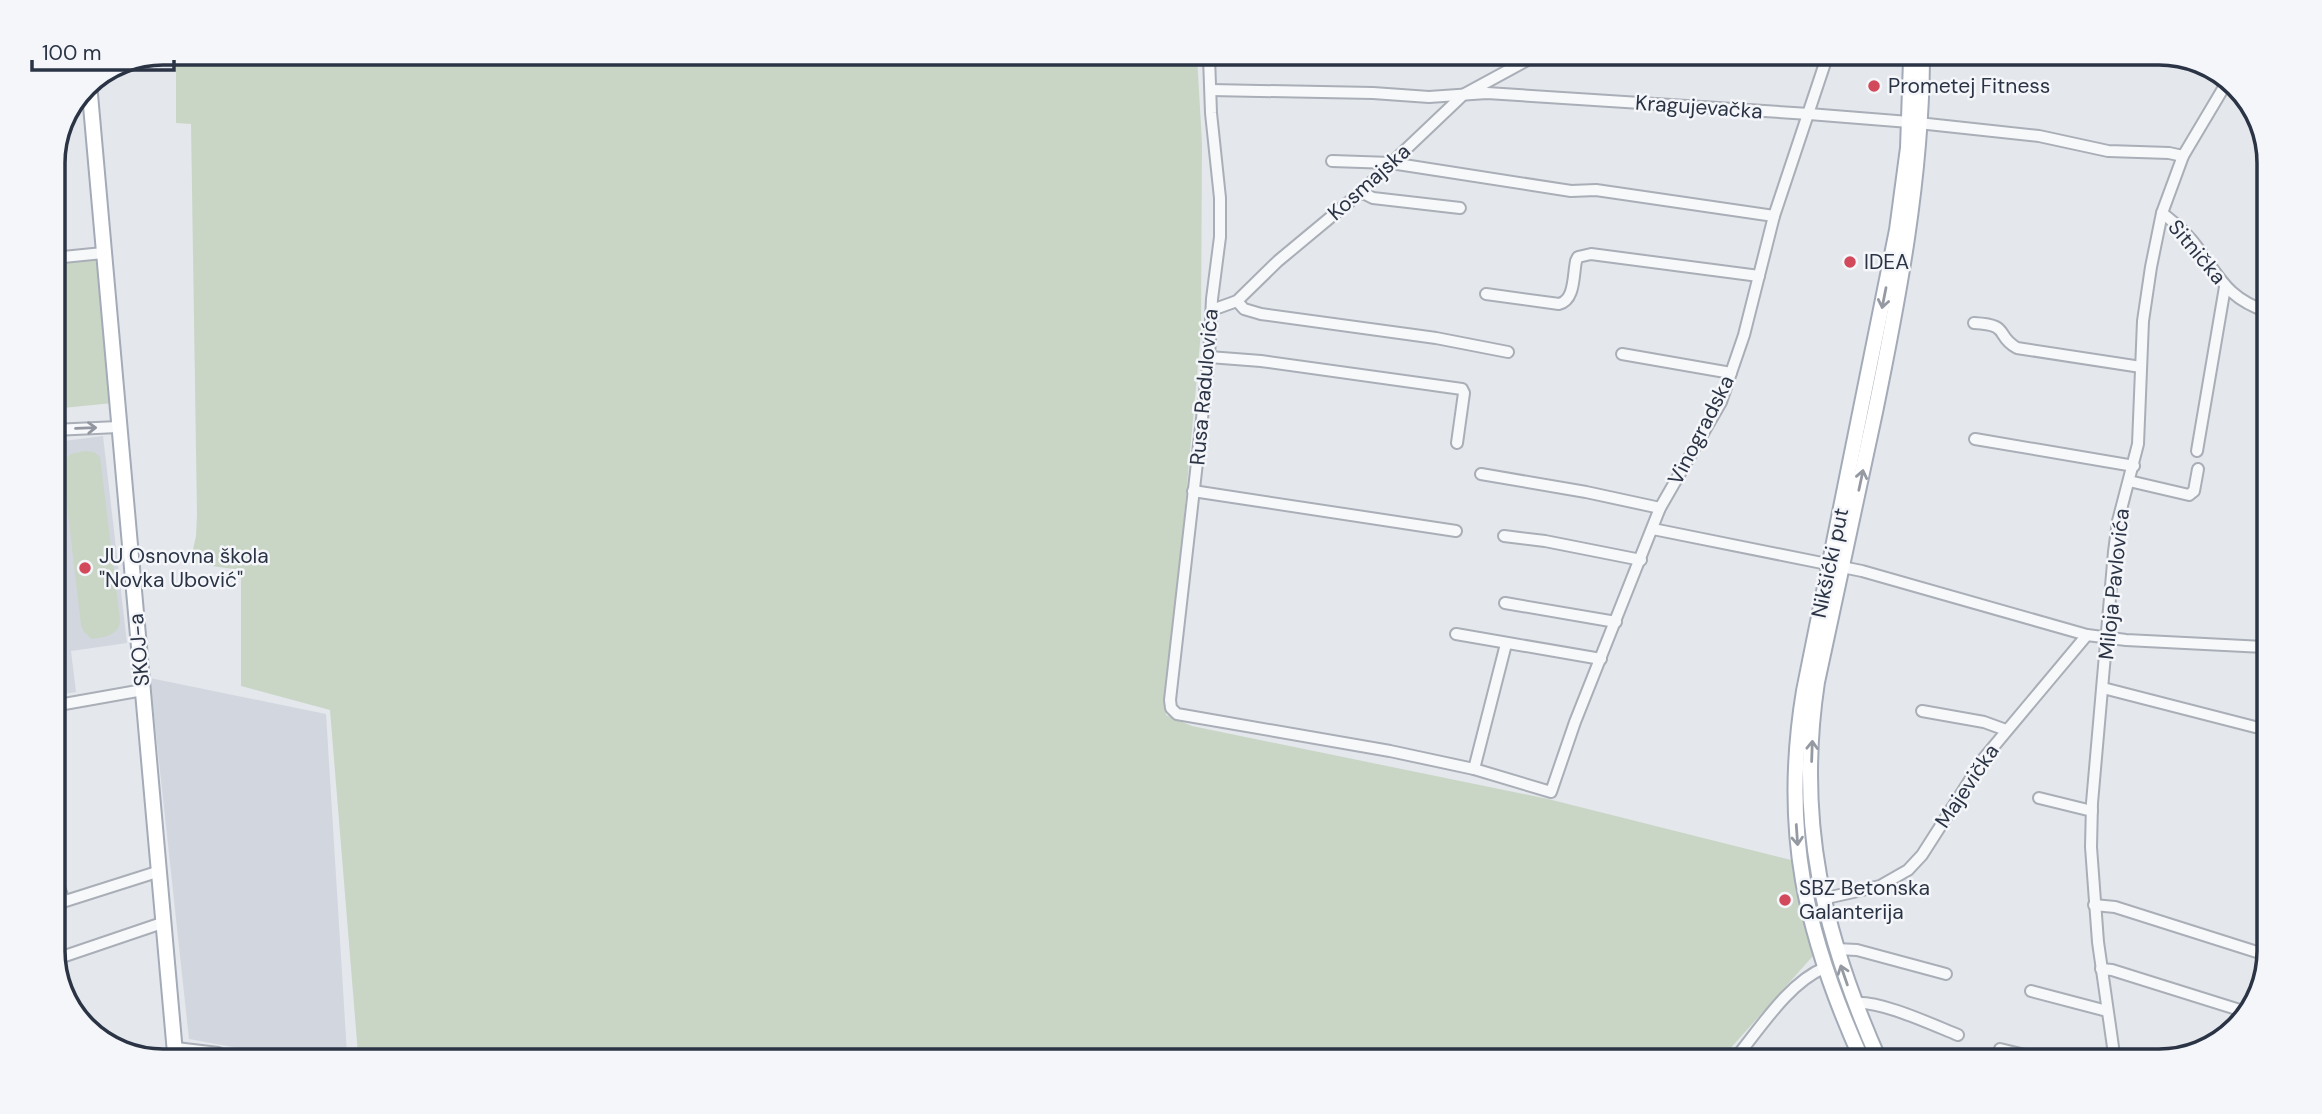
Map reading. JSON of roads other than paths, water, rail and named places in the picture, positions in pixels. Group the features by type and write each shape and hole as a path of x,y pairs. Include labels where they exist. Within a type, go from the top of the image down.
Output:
{"main road":[{"name":"Nikšićki put","path":"1857,1049 1824,968 1809,915 1797,834 1796,776 1802,702 1836,565 1915,122 1911,65"},
{"path":"1915,122 1921,65"},
{"name":"SKOJ-a","path":"90,98 176,1049"},
{"path":"1836,565 1813,717 1811,815 1822,899 1854,1003 1874,1049"}],"street":[{"name":"Rusa Radulovića","path":"1210,65 1211,113 1218,162 1220,237 1171,708 1177,714 1390,751 1474,769"},
{"name":"Kosmajska","path":"1212,310 1237,301 1278,261 1361,192 1463,95 1518,65"},
{"name":"Vinogradska","path":"1474,769 1551,792 1660,508 1721,402 1744,335 1774,216 1824,65"},
{"name":"Miloja Pavlovića","path":"2113,1049 2094,905 2091,846 2118,521 2138,444 2146,297 2162,213 2183,156 2223,88"},
{"name":"Kragujevačka","path":"1212,90 1373,93 1429,97 1487,93 1809,114 1915,122 2039,136 2108,150 2183,156"},
{"path":"1332,160 1391,163 1571,191 1597,190 1774,216"},
{"path":"1361,192 1373,198 1460,208"},
{"name":"Sitnička","path":"2162,213 2194,243 2225,287 2244,303 2257,308"},
{"path":"65,257 103,253"},
{"path":"1486,294 1565,303 1570,297 1578,257 1591,254 1759,276"},
{"path":"2197,451 2225,287"},
{"path":"1237,301 1244,309 1261,314 1436,338 1508,352"},
{"path":"1975,323 1994,324 2002,330 2010,344 2017,348 2141,367"},
{"path":"1622,354 1731,373"},
{"path":"1209,358 1261,361 1462,389 1464,393 1457,443"},
{"path":"65,429 118,427"},
{"path":"1975,439 2134,466"},
{"path":"2129,481 2189,495 2194,491 2198,469"},
{"path":"1481,474 1575,489 1660,508"},
{"path":"1193,491 1456,531"},
{"path":"1653,528 1836,565 2087,635 2257,647"},
{"path":"1504,536 1545,541 1641,560"},
{"path":"1505,603 1616,621"},
{"path":"1456,634 1601,659"},
{"name":"Majevička","path":"1822,899 1880,886 1908,870 1922,855 1983,758 2087,635"},
{"path":"1474,769 1506,644"},
{"path":"2103,688 2255,727"},
{"path":"65,704 143,690"},
{"path":"1922,711 1984,722 2006,730"},
{"path":"2039,798 2092,811"},
{"path":"65,901 160,871"},
{"path":"2094,905 2115,907 2257,952"},
{"path":"65,956 165,922"},
{"path":"1836,949 1857,950 1946,974"},
{"path":"1743,1049 1793,989 1808,976 1824,968"},
{"path":"2101,969 2112,970 2238,1009"},
{"path":"2031,991 2107,1012"},
{"path":"1854,1003 1873,1004 1958,1035"}],"place":[{"name":"Prometej Fitness","path":"1874,86"},
{"name":"IDEA","path":"1850,262"},
{"name":"JU Osnovna škola \"Novka Ubović\"","path":"85,568"},
{"name":"SBZ Betonska Galanterija","path":"1785,900"}]}
